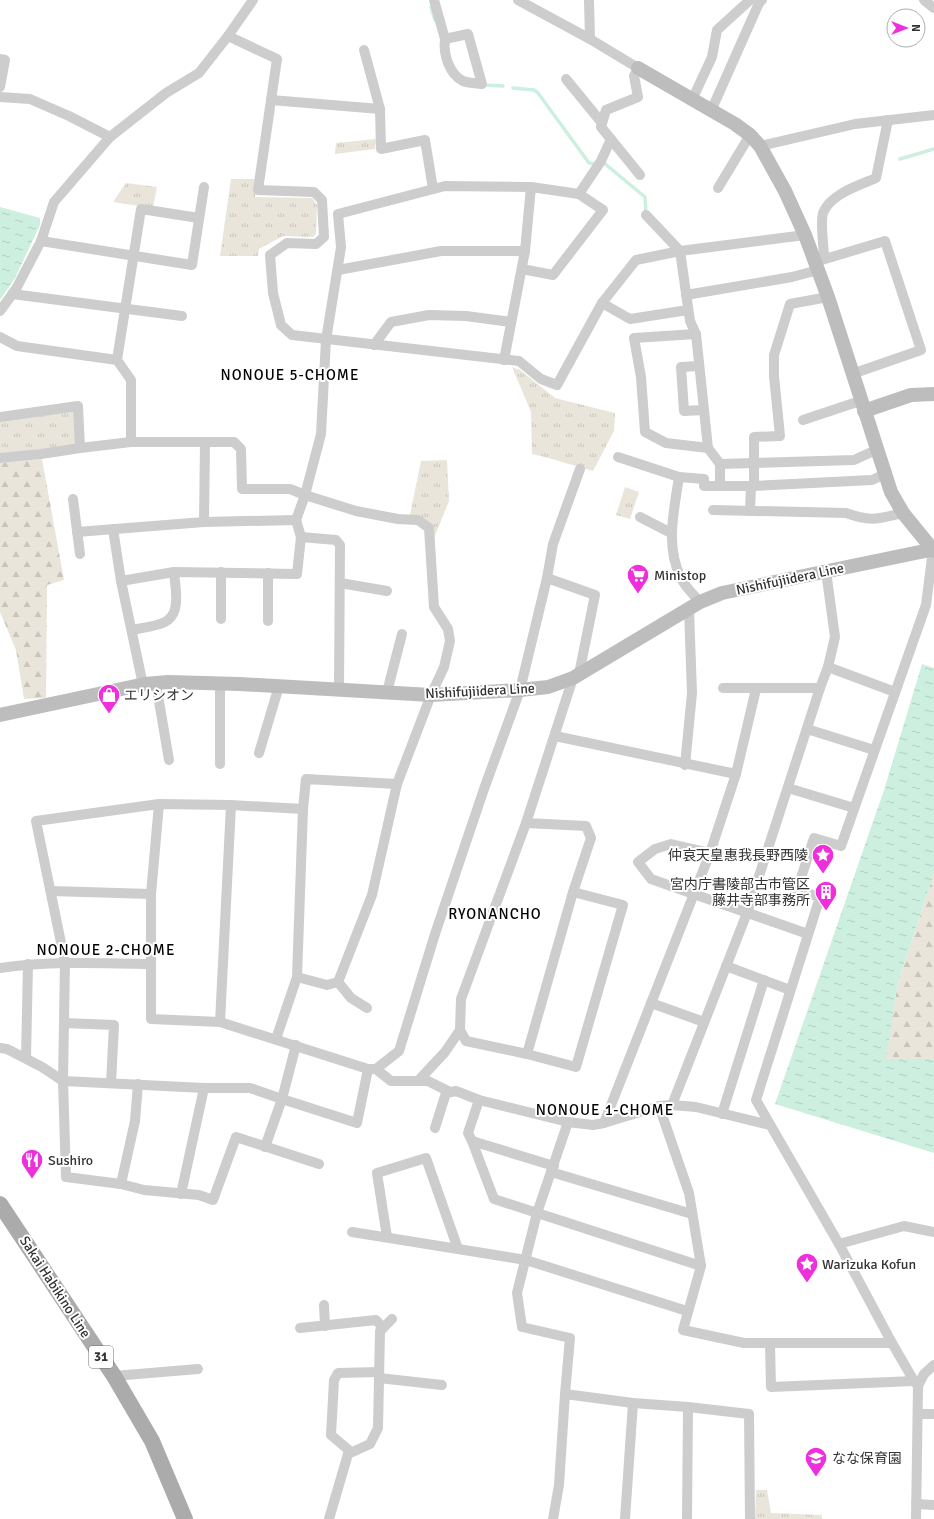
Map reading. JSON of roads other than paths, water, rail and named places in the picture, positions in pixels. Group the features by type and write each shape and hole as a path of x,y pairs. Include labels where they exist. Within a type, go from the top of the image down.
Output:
{"main road":[{"path":"638,68 735,124 750,135 760,146 785,191 819,264 862,406 878,449 891,492 903,513 934,550"},
{"path":"862,406 911,395 934,394"},
{"name":"Nishifujiidera Line","path":"0,716 150,684 168,682 220,683 432,695 548,687 576,676 694,606 722,593 934,550"},
{"name":"Sakai Habikino Line","path":"0,1204 114,1376 152,1441 185,1519"}],"street":[{"path":"0,310 12,294 41,241 54,202 110,137 166,93 199,73 228,36 253,0"},
{"path":"434,0 437,15 446,39 444,48 449,64 456,76 464,82 482,84 468,34 446,39"},
{"path":"589,0 590,39"},
{"path":"924,0 934,8"},
{"path":"692,100 712,57 718,30 755,1"},
{"path":"711,111 755,1"},
{"path":"525,2 638,68 634,76 638,97 606,110 601,127 640,175"},
{"path":"228,36 277,59 258,190 314,192 322,200 324,237 316,244 287,243 270,254 273,293 281,325 292,335 519,361 541,379 557,385 602,303 636,260 680,251 805,235"},
{"path":"364,50 380,109 381,149 425,140 433,189"},
{"path":"0,59 6,60 0,87"},
{"path":"566,79 602,123"},
{"path":"0,97 30,99 69,116 110,137"},
{"path":"271,100 380,109"},
{"path":"760,146 855,124 934,115"},
{"path":"819,264 823,213 830,203 845,191 876,178 888,120"},
{"path":"718,188 750,135"},
{"path":"579,194 601,161 611,139"},
{"path":"122,581 174,572 297,574 301,537 296,520 305,495 321,434 326,340 341,247 338,214 445,186 531,187 579,194 603,210 553,275 522,269"},
{"path":"41,241 192,265 204,187"},
{"path":"504,360 525,251 531,187"},
{"path":"131,442 131,380 117,360 141,209 199,218"},
{"path":"646,215 680,251 690,321 696,334 708,448 720,464 720,486"},
{"path":"686,295 792,277 819,264 886,240 921,350 852,374"},
{"path":"338,270 441,251 525,251"},
{"path":"12,294 182,316"},
{"path":"750,510 752,486 754,482 754,437 780,436 774,376 774,355 790,304 828,297"},
{"path":"602,303 630,319 688,310"},
{"path":"374,345 391,322 429,314 466,316 511,322"},
{"path":"696,334 634,338 641,377 645,432 666,443 708,448"},
{"path":"0,337 16,346 117,360"},
{"path":"699,366 681,367 684,411 703,410"},
{"path":"0,417 78,406 80,448"},
{"path":"803,420 862,406"},
{"path":"0,458 131,442 234,442 241,449 242,489 290,489 356,511 398,519 418,520 429,528 434,607 448,629 450,641 444,667 397,784 372,895 338,982"},
{"path":"204,442 204,522"},
{"path":"720,464 854,460 878,449"},
{"path":"618,457 679,477 704,479 704,486 752,486 872,480 885,474"},
{"path":"0,1048 7,1049 26,1058 63,1081 204,1088 250,1088 357,1123 372,1069 399,1051 435,934 479,803 520,690 553,544 580,469"},
{"path":"679,477 671,533 673,558 681,580 694,606 692,694 685,765"},
{"path":"73,499 80,554"},
{"path":"713,510 846,513 863,519 879,519 903,513"},
{"path":"640,517 671,533"},
{"path":"77,532 204,522 296,520"},
{"path":"113,529 132,630 150,684 169,760"},
{"path":"301,537 336,540 340,545 339,689"},
{"path":"916,1519 918,1414 916,1383 892,1343 839,1244 756,1100 820,897 797,890 814,838 841,846 926,605 934,550"},
{"path":"132,630 161,624 169,620 176,607 174,572"},
{"path":"221,572 221,619"},
{"path":"672,1105 747,913 828,667 835,638 826,572"},
{"path":"268,573 268,621"},
{"path":"546,578 595,595 576,676 526,823 461,999 460,1030 466,1041 527,1054 576,1067 623,906 573,892"},
{"path":"340,583 387,591"},
{"path":"387,692 402,634"},
{"path":"828,667 895,692"},
{"path":"220,683 220,764"},
{"path":"259,753 279,686"},
{"path":"723,688 820,688"},
{"path":"604,1123 710,853 736,774 756,688"},
{"path":"807,729 874,750"},
{"path":"555,736 685,765 736,774"},
{"path":"276,1039 297,977 306,779 397,784"},
{"path":"788,788 854,808"},
{"path":"304,809 231,805 159,804 36,821 65,962 63,1081 66,1177 122,1184 144,1190 199,1195 213,1200 236,1137 319,1164"},
{"path":"159,804 151,894 151,1019 220,1022 372,1069 391,1081 428,1081 450,1092"},
{"path":"220,1022 231,805"},
{"path":"526,823 586,826 591,838 573,892 527,1054"},
{"path":"710,853 671,844 655,849 638,862 651,879 808,934"},
{"path":"51,891 151,894"},
{"path":"0,968 28,964 65,962 151,964"},
{"path":"26,1058 28,964"},
{"path":"726,966 790,990"},
{"path":"297,977 326,985 338,982"},
{"path":"722,1114 764,980"},
{"path":"338,982 351,998 367,1008"},
{"path":"651,1003 704,1022"},
{"path":"64,1024 114,1025 111,1083"},
{"path":"418,1081 445,1052 460,1030"},
{"path":"265,1147 282,1099 296,1045"},
{"path":"122,1184 135,1121 138,1084"},
{"path":"181,1194 204,1088"},
{"path":"435,1128 446,1093 456,1091 479,1100 568,1122 594,1125 659,1106 672,1105 696,1107 770,1125"},
{"path":"479,1100 468,1133 494,1199 701,1266"},
{"path":"659,1106 689,1193 701,1266 682,1330 744,1344 892,1343"},
{"path":"553,1519 559,1485 570,1338 522,1327 517,1293 537,1213 568,1122"},
{"path":"472,1141 692,1214"},
{"path":"387,1237 377,1173 426,1158 458,1249"},
{"path":"839,1244 904,1226 934,1232"},
{"path":"352,1232 526,1260 687,1311"},
{"path":"324,1305 325,1326"},
{"path":"329,1519 348,1454 370,1444 378,1428 380,1331 392,1319"},
{"path":"300,1328 376,1320 383,1328"},
{"path":"770,1344 771,1387 916,1383 934,1365"},
{"path":"114,1376 198,1369"},
{"path":"351,1452 331,1435 334,1380 338,1373 379,1375 442,1385"},
{"path":"565,1394 633,1403 688,1407 749,1414 750,1519"},
{"path":"625,1519 633,1403"},
{"path":"687,1519 688,1407"},
{"path":"918,1414 934,1414"},
{"path":"916,1504 934,1505"}],"water":[{"path":"0,207 40,218 40,225 15,278 0,300"},
{"path":"922,664 934,668 934,873 898,982 886,1059 934,1059 934,1153 775,1104 884,790"}],"waterway":[{"path":"431,7 435,20"},
{"path":"484,85 503,86"},
{"path":"513,88 534,90 538,93 589,163 595,164"},
{"path":"900,159 934,149"},
{"path":"604,163 645,197 646,213"}],"place":[{"name":"Ministop","path":"638,594"},
{"name":"エリシオン","path":"109,714"},
{"name":"仲哀天皇惠我長野西陵","path":"823,874"},
{"name":"宮内庁書陵部古市管区 藤井寺部事務所","path":"826,912"},
{"name":"Sushiro","path":"32,1180"},
{"name":"Warizuka Kofun","path":"807,1284"},
{"name":"なな保育園","path":"816,1478"}],"district":[{"name":"NONOUE 5-CHOME","path":"290,375"},
{"name":"RYONANCHO","path":"495,914"},
{"name":"NONOUE 2-CHOME","path":"106,950"},
{"name":"NONOUE 1-CHOME","path":"605,1110"}]}
